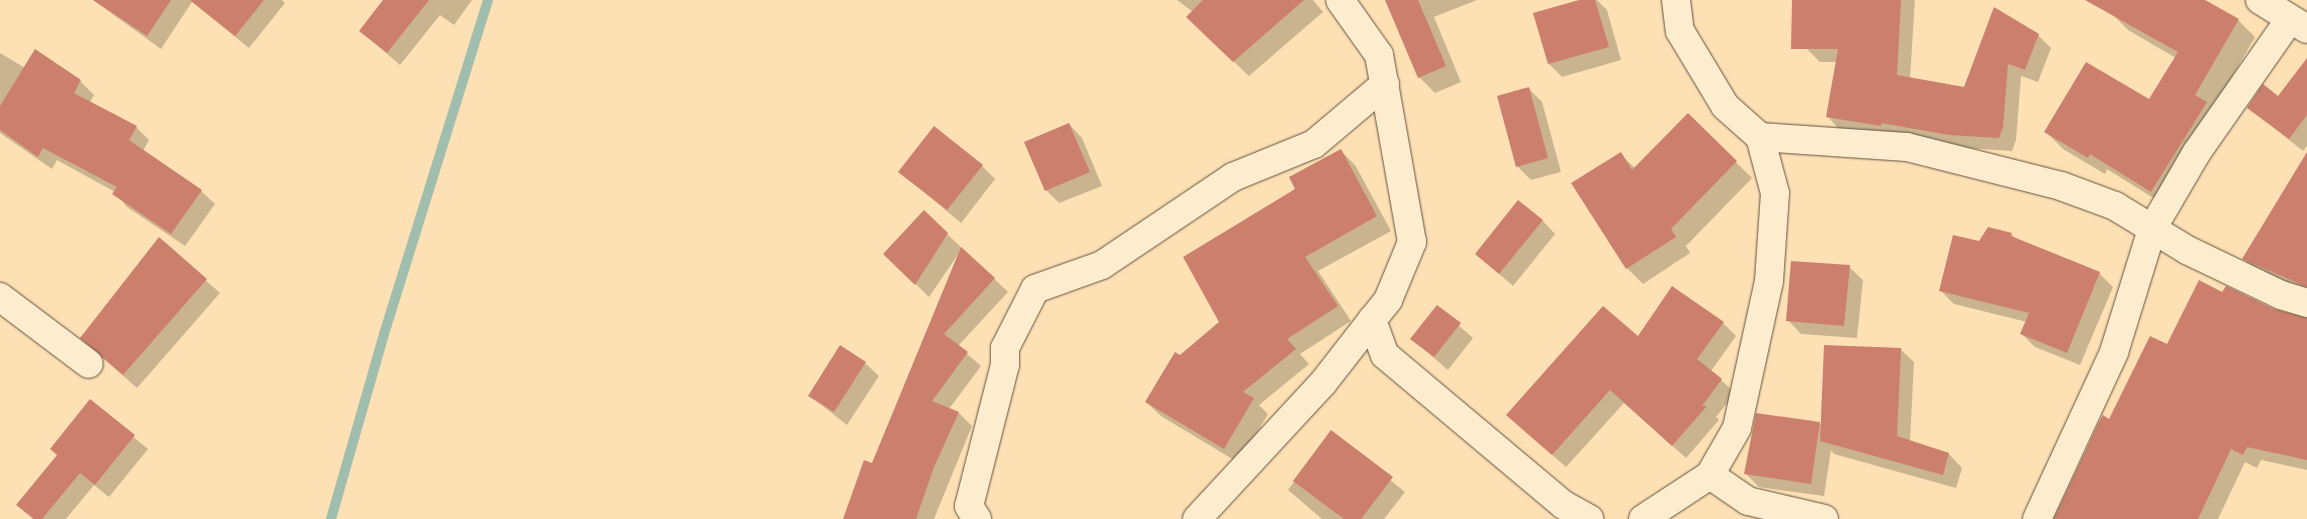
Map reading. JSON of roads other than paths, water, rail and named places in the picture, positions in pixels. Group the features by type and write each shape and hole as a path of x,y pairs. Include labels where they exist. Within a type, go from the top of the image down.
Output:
{"street":[{"path":"1197,519 1323,383 1388,300 1412,242 1379,55 1340,0"},
{"path":"1643,519 1710,475 1737,428 1769,281 1775,193 1760,137 1725,106 1680,31 1676,0"},
{"path":"2037,519 2114,352 2152,229 2197,152 2299,24 2260,0"},
{"path":"977,519 969,506 1005,365 1005,348 1034,289 1102,266 1233,177 1314,144 1385,84"},
{"path":"1760,137 1907,147 2060,186 2115,206 2187,250 2281,295 2307,303"},
{"path":"0,297 89,364"},
{"path":"1372,320 1385,355 1564,506 1589,519"},
{"path":"1710,475 1748,501 1824,519"}],"waterway":[{"path":"331,519 384,334 488,0"}]}
